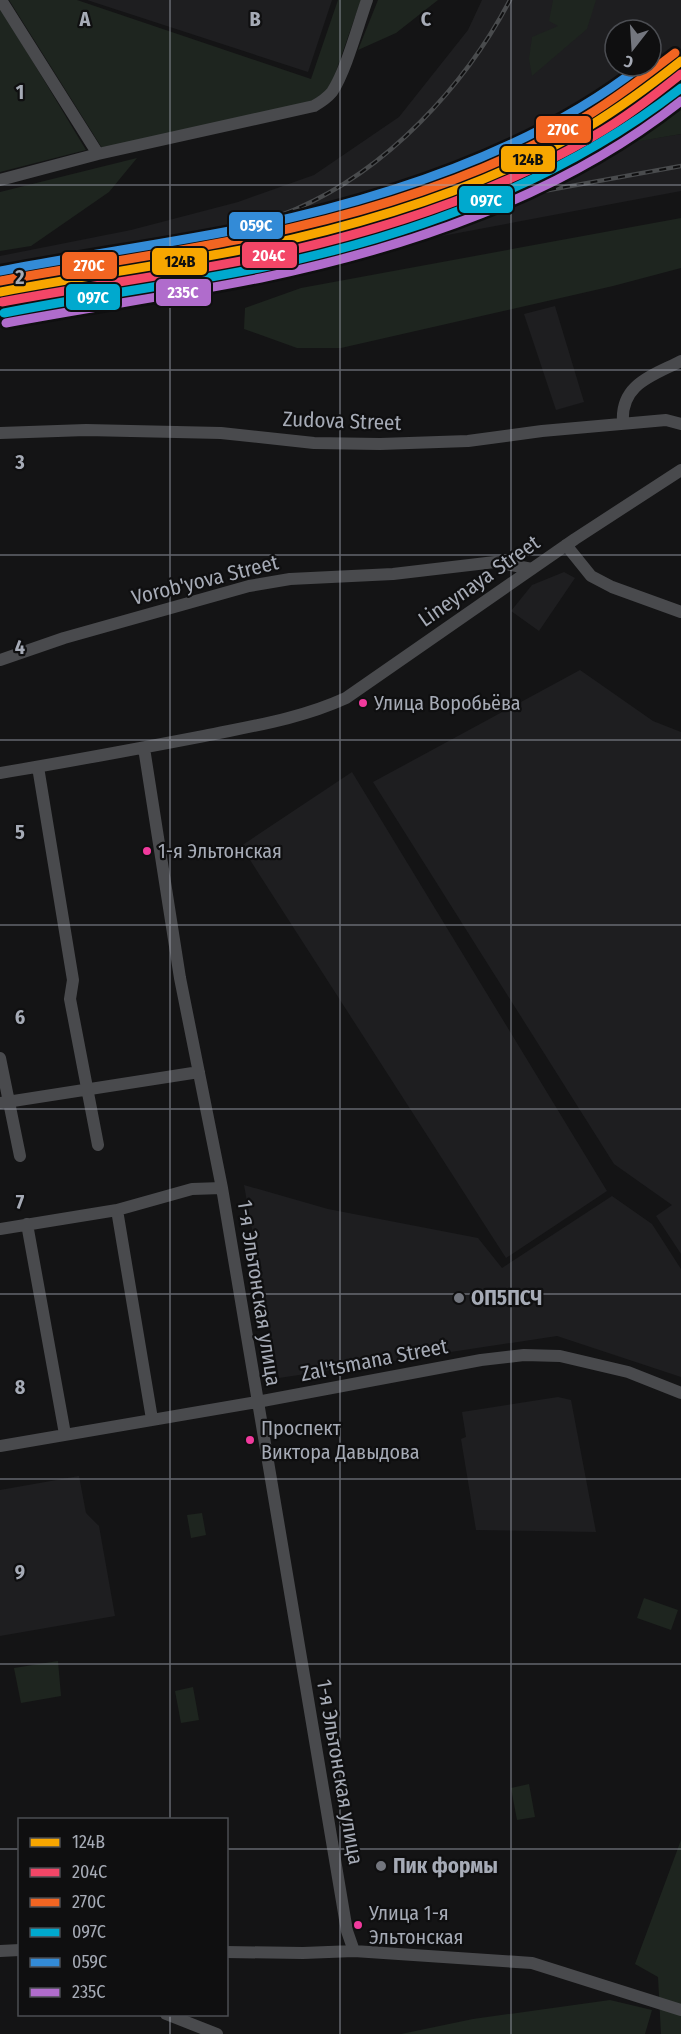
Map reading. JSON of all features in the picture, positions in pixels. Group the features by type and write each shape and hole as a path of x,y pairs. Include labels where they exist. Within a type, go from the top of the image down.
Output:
{"street":[{"path":"1,0 98,154"},
{"path":"0,180 98,154 314,106 332,92 367,0"},
{"path":"623,423 623,406 630,390 681,361"},
{"name":"Zudova Street","path":"0,433 86,430 221,433 314,443 380,444 468,441 666,420 681,424"},
{"name":"Lineynaya Street","path":"0,773 144,748 296,717 323,709 346,698 566,545 681,470"},
{"path":"566,545 591,576 612,587 681,612"},
{"name":"Vorob'yova Street","path":"0,660 64,638 249,586 290,579 393,574 495,562 532,569"},
{"name":"1-я Эльтонская улица","path":"144,748 180,978 222,1188 346,1931 354,1951"},
{"path":"38,767 73,980 70,999 98,1145"},
{"path":"0,1058 4,1103 20,1156"},
{"path":"4,1103 199,1072"},
{"path":"0,1229 117,1210 192,1189 222,1188"},
{"path":"117,1210 152,1419"},
{"path":"27,1224 65,1434"},
{"name":"Zal'tsmana Street","path":"0,1446 257,1402 481,1360 524,1355 560,1356 628,1372 681,1393"},
{"path":"0,1951 18,1950"},
{"path":"228,1952 354,1951 532,1963 681,2010"},
{"path":"171,2016 217,2034"}],"shaded area":[{"path":"9,0 77,0 311,79 338,0 361,0 328,94 303,106 102,148"},
{"path":"87,0 332,0 308,72"},
{"path":"378,0 438,0 396,33 358,50"},
{"path":"482,0 681,0 681,74 606,146 681,134 681,191 277,267 143,287 0,316 0,256 131,230 238,202 314,175 399,117 468,30"},
{"path":"553,0 596,0 587,29 532,76 529,59 532,37 558,26 549,21"},
{"path":"0,7 86,150 0,172"},
{"path":"681,83 681,134 605,147 669,85"},
{"path":"137,158 109,192 31,246 0,251 0,192"},
{"path":"681,218 681,268 613,286 341,348 297,348 244,329 245,308 301,288"},
{"path":"555,306 584,402 556,410 524,314"},
{"path":"564,572 575,578 539,631 511,611 532,585"},
{"path":"580,670 653,721 681,732 681,1254 656,1216 672,1205 614,1164 373,782"},
{"path":"352,772 607,1191 506,1258 241,846"},
{"path":"244,1185 328,1209 478,1238 502,1268 612,1196 652,1224 681,1269 681,1377 557,1336 279,1378"},
{"path":"558,1397 571,1400 596,1532 476,1530 461,1439 466,1437 462,1412"},
{"path":"79,1476 86,1513 99,1526 115,1616 0,1636 0,1490"},
{"path":"202,1513 206,1535 191,1538 187,1515"},
{"path":"644,1598 678,1610 671,1630 637,1618"},
{"path":"58,1661 61,1696 21,1703 14,1668"},
{"path":"193,1687 199,1720 181,1723 175,1691"},
{"path":"529,1784 535,1817 517,1820 511,1788"},
{"path":"681,1840 681,2034 661,2034 658,1977 635,1964"},
{"path":"610,2000 652,2010 645,2034 401,2034 473,2019"}],"railway":[{"path":"0,278 248,226 296,209 329,192 362,172 392,148 447,94 492,32 510,0"},
{"path":"0,299 266,252 489,201 681,166"}],"transit line":[{"name":"270С","path":"0,281 255,236 339,216 423,191 505,159 544,140 582,119 675,53"},
{"name":"124В","path":"0,292 256,247 342,227 427,200 510,168 550,148 612,112 681,61"},
{"name":"204С","path":"2,302 256,258 343,237 429,211 513,177 592,137 649,99 681,74"},
{"name":"059С","path":"0,271 250,227 301,216 404,186 505,147 553,123 624,78"},
{"name":"097С","path":"4,313 259,268 371,240 427,222 534,179 634,122 681,88"},
{"name":"235С","path":"6,323 261,278 373,251 428,233 482,214 535,191 635,135 681,101"}],"place":[{"name":"Улица Воробьёва","path":"363,703"},
{"name":"1-я Эльтонская","path":"147,851"},
{"name":"ОП5ПСЧ","path":"459,1298"},
{"name":"Проспект Виктора Давыдова","path":"250,1440"},
{"name":"Пик формы","path":"381,1866"},
{"name":"Улица 1-я Эльтонская","path":"358,1925"}]}
